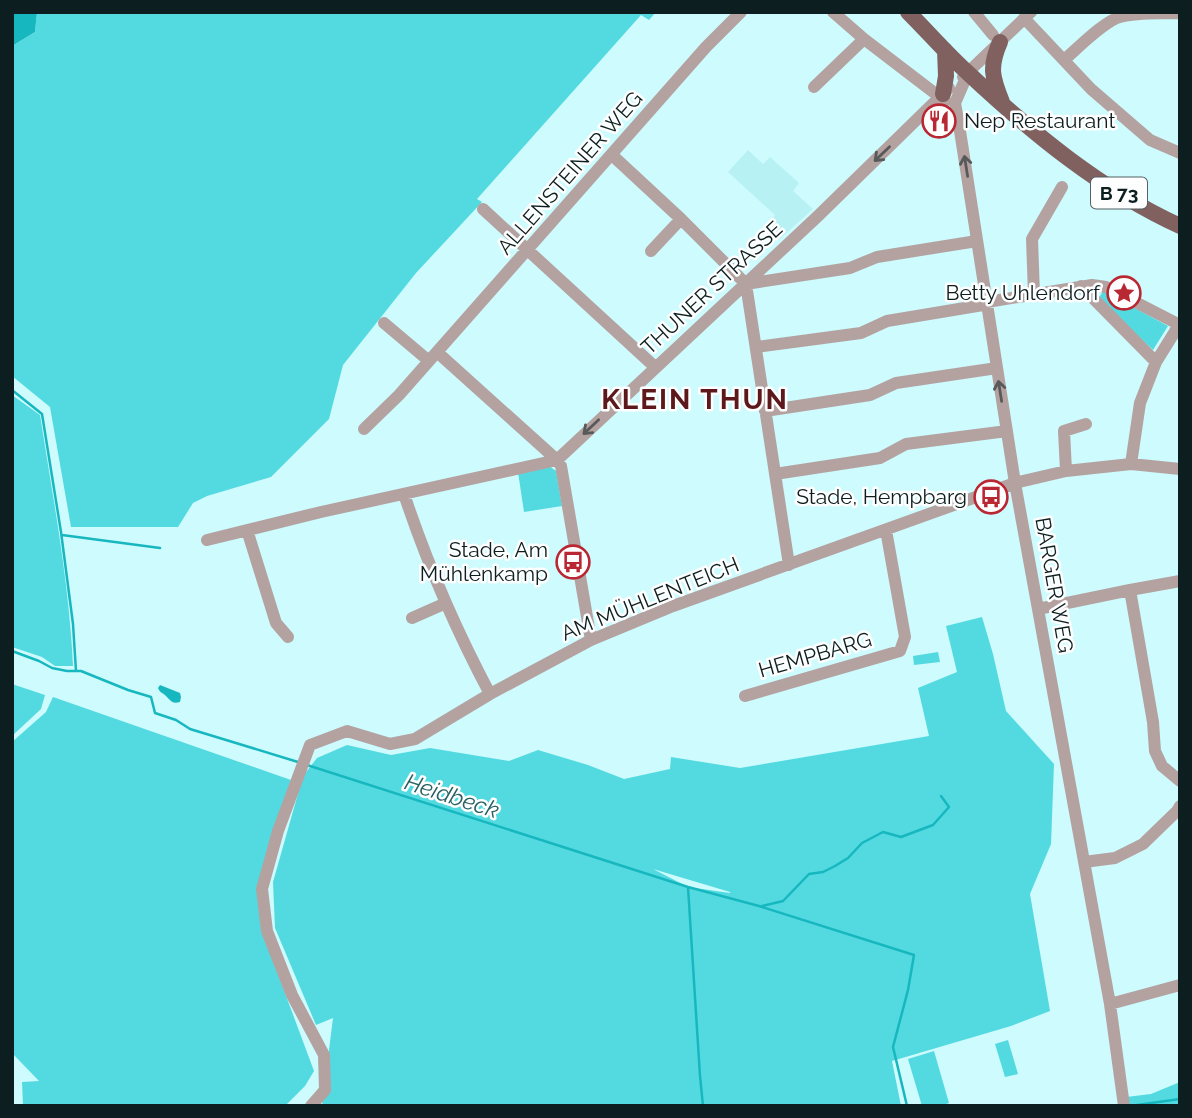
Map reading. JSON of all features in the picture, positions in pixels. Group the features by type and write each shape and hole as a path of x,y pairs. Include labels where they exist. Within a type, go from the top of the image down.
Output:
{"main road":[{"name":"B 73","path":"908,12 968,74 1037,133 1112,189 1180,226"},
{"path":"997,38 992,73 1002,104"},
{"path":"938,100 946,76 945,50"}],"street":[{"path":"833,12 938,100 955,109 955,101 968,74"},
{"path":"974,12 997,38"},
{"path":"1064,60 1118,17 1180,13"},
{"name":"ALLENSTEINER WEG","path":"364,429 399,395 736,14"},
{"path":"1027,15 1091,89 1150,140 1180,153"},
{"name":"THUNER STRASSE","path":"557,460 746,284 957,81 968,74 997,38 1027,15"},
{"path":"814,87 864,39"},
{"name":"BARGER WEG","path":"955,109 1015,483 1110,1004 1122,1100"},
{"path":"612,155 746,284 789,565"},
{"path":"1034,294 1032,239 1062,187"},
{"path":"483,209 655,367"},
{"path":"651,251 681,219"},
{"path":"746,284 850,268 877,257 977,242"},
{"path":"756,347 860,333 887,321 983,305 987,302 1081,286 1106,287 1180,325 1156,362 1140,403 1131,464"},
{"path":"1081,286 1156,362"},
{"path":"384,323 433,357 562,466 591,640"},
{"path":"765,411 870,395 896,383 997,368"},
{"path":"1066,471 1064,431 1086,424"},
{"path":"775,474 880,458 906,444 1007,430"},
{"path":"207,540 557,460"},
{"name":"AM MÜHLENTEICH","path":"311,1106 325,1090 324,1055 292,995 267,931 262,889 278,831 310,745 347,731 390,744 415,739 490,694 591,640 673,606 1015,483 1066,471 1131,464 1180,469"},
{"path":"404,494 446,603 490,694"},
{"path":"247,530 276,624 288,637"},
{"name":"HEMPBARG","path":"745,696 900,650 905,637 886,530"},
{"path":"1038,609 1180,581"},
{"path":"1130,590 1153,722 1155,751 1162,766 1180,781"},
{"path":"412,618 446,603"},
{"path":"1084,862 1115,858 1143,844 1180,806"},
{"path":"1110,1004 1180,985"}],"shaded area":[{"path":"12,12 37,12 35,32 12,46"},
{"path":"37,12 656,12 649,20 641,15 477,199 482,202 416,273 343,365 329,419 271,477 207,496 193,503 178,527 71,527 50,407 12,376 12,46 35,32"},
{"path":"748,150 763,164 770,157 799,183 793,191 813,209 780,239 766,226 775,215 728,172"},
{"path":"1103,291 1168,326 1153,350 1102,302 1100,296"},
{"path":"12,395 40,415 64,571 73,666 55,666 42,657 12,647"},
{"path":"548,465 556,471 562,506 524,512 518,472"},
{"path":"982,617 1006,711 1054,764 1051,844 1030,894 1050,1011 1011,1026 892,1061 901,1106 322,1106 333,1018 316,1025 275,928 273,882 303,776 317,758 347,745 391,755 430,748 509,761 538,750 624,779 670,769 671,757 740,768 929,736 918,688 957,672 946,626","holes":["653,869 730,892 688,887"]},
{"path":"938,652 940,662 914,665 913,656"},
{"path":"12,684 45,695 41,709 12,736"},
{"path":"160,685 180,693 180,702 171,701 160,691"},
{"path":"53,697 291,780 258,888 263,934 314,1071 305,1086 285,1106 23,1106 22,1082 39,1081 12,1053 12,742 46,712"},
{"path":"1008,1040 1018,1074 1005,1077 995,1044"},
{"path":"934,1051 949,1103 922,1106 908,1059"},
{"path":"1180,1082 1180,1106 1119,1106 1118,1098 1151,1094"}],"waterway":[{"path":"12,390 42,414 61,532 76,671"},
{"path":"62,535 160,548"},
{"name":"Heidbeck","path":"12,651 52,668 81,671 151,697 155,713 176,720 190,729 298,762"},
{"name":"Heidbeck","path":"307,765 688,887 703,1106"},
{"path":"762,906 783,901 809,874 823,872 835,866 848,858 862,843 883,832 901,837 933,825 949,807 941,796"},
{"path":"688,887 759,906 914,955 893,1047 907,1106"},
{"name":"Heidbeck","path":"1130,1106 1180,1099"}],"place":[{"name":"Nep Restaurant","path":"939,121"},
{"name":"Betty Uhlendorf","path":"1124,293"},
{"name":"Stade, Hempbarg","path":"991,497"},
{"name":"Stade, Am Mühlenkamp","path":"573,562"}],"district":[{"name":"KLEIN THUN","path":"695,399"}]}
